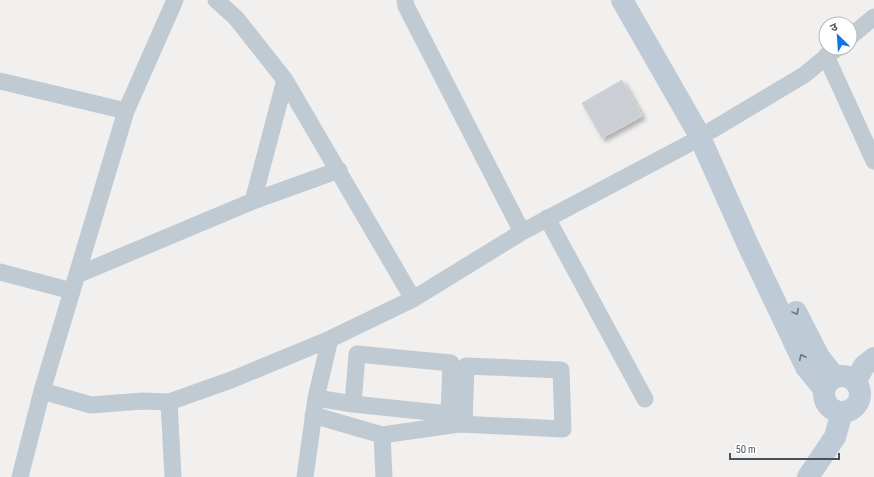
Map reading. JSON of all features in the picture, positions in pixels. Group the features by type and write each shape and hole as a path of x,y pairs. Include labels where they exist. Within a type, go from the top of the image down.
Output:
{"street":[{"path":"20,477 42,392 126,111 175,0"},
{"path":"216,0 236,18 285,80 339,170 413,299"},
{"path":"405,0 406,6 522,232"},
{"path":"622,0 704,134"},
{"path":"638,0 704,134 748,245 806,367 838,382 860,392 859,398 853,407 842,412 837,411 827,405 824,394 838,382 874,358"},
{"path":"858,30 874,17"},
{"path":"42,392 91,405 142,401 169,402 231,380 330,339 413,299 522,232 704,134 804,75 826,56"},
{"path":"833,56 874,161"},
{"path":"253,201 285,80"},
{"path":"0,81 126,111"},
{"path":"0,272 75,283 253,201 339,170"},
{"path":"548,218 645,399"},
{"path":"304,477 314,407 330,339"},
{"path":"314,407 353,404 449,414 451,363 357,354 353,404"},
{"path":"314,407 382,435 459,424 563,429 561,370 466,366 464,424"},
{"path":"169,402 173,477"},
{"path":"808,477 835,437 842,412"},
{"path":"382,435 384,477"}],"building":[{"path":"622,80 642,116 602,138 582,103"}]}
